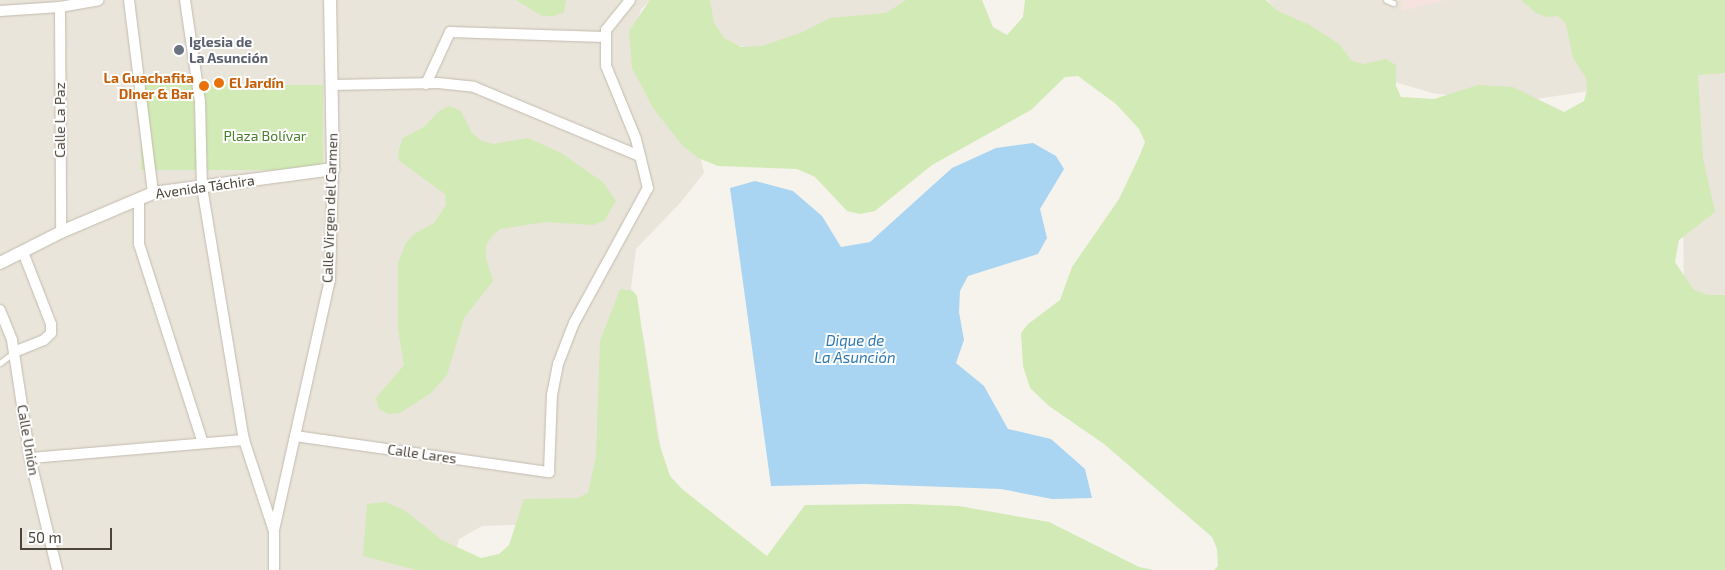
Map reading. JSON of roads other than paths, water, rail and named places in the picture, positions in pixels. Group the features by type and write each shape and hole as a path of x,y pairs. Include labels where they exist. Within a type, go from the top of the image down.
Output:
{"street":[{"path":"0,11 60,7 98,0"},
{"path":"129,0 152,193"},
{"path":"185,0 200,102 202,187 244,440 274,531 274,570"},
{"name":"Calle Virgen del Carmen","path":"274,531 330,280 333,169 330,0"},
{"path":"630,0 606,30 604,37 606,66 640,156"},
{"name":"Calle La Paz","path":"60,7 61,232"},
{"path":"426,84 450,32 604,37"},
{"path":"332,85 426,84 474,87 640,156"},
{"name":"Calle Lares","path":"295,436 549,472 552,395 558,364 574,323 648,188 640,156"},
{"name":"Avenida Táchira","path":"0,263 61,232 152,193 333,169"},
{"path":"139,199 139,244 203,443"},
{"path":"14,352 44,340 51,332 51,324 23,252"},
{"name":"Calle Unión","path":"0,310 14,352 30,458 57,570"},
{"path":"30,458 244,440"}],"lane":[{"path":"1386,0 1393,3"},
{"path":"0,362 14,352"}],"water":[{"name":"Dique de La Asunción","path":"1033,143 1056,156 1064,169 1040,209 1047,238 1038,254 968,276 960,291 959,312 964,340 956,363 984,386 1008,429 1051,439 1085,469 1092,498 1052,499 1001,489 864,484 771,486 730,188 755,181 793,191 822,216 841,247 870,242 952,168 996,148"}],"place":[{"name":"Iglesia de La Asunción","path":"179,50"},
{"name":"El Jardín","path":"219,83"},
{"name":"La Guachafita DIner & Bar","path":"204,86"}],"park label":[{"name":"Plaza Bolívar","path":"265,136"}]}
